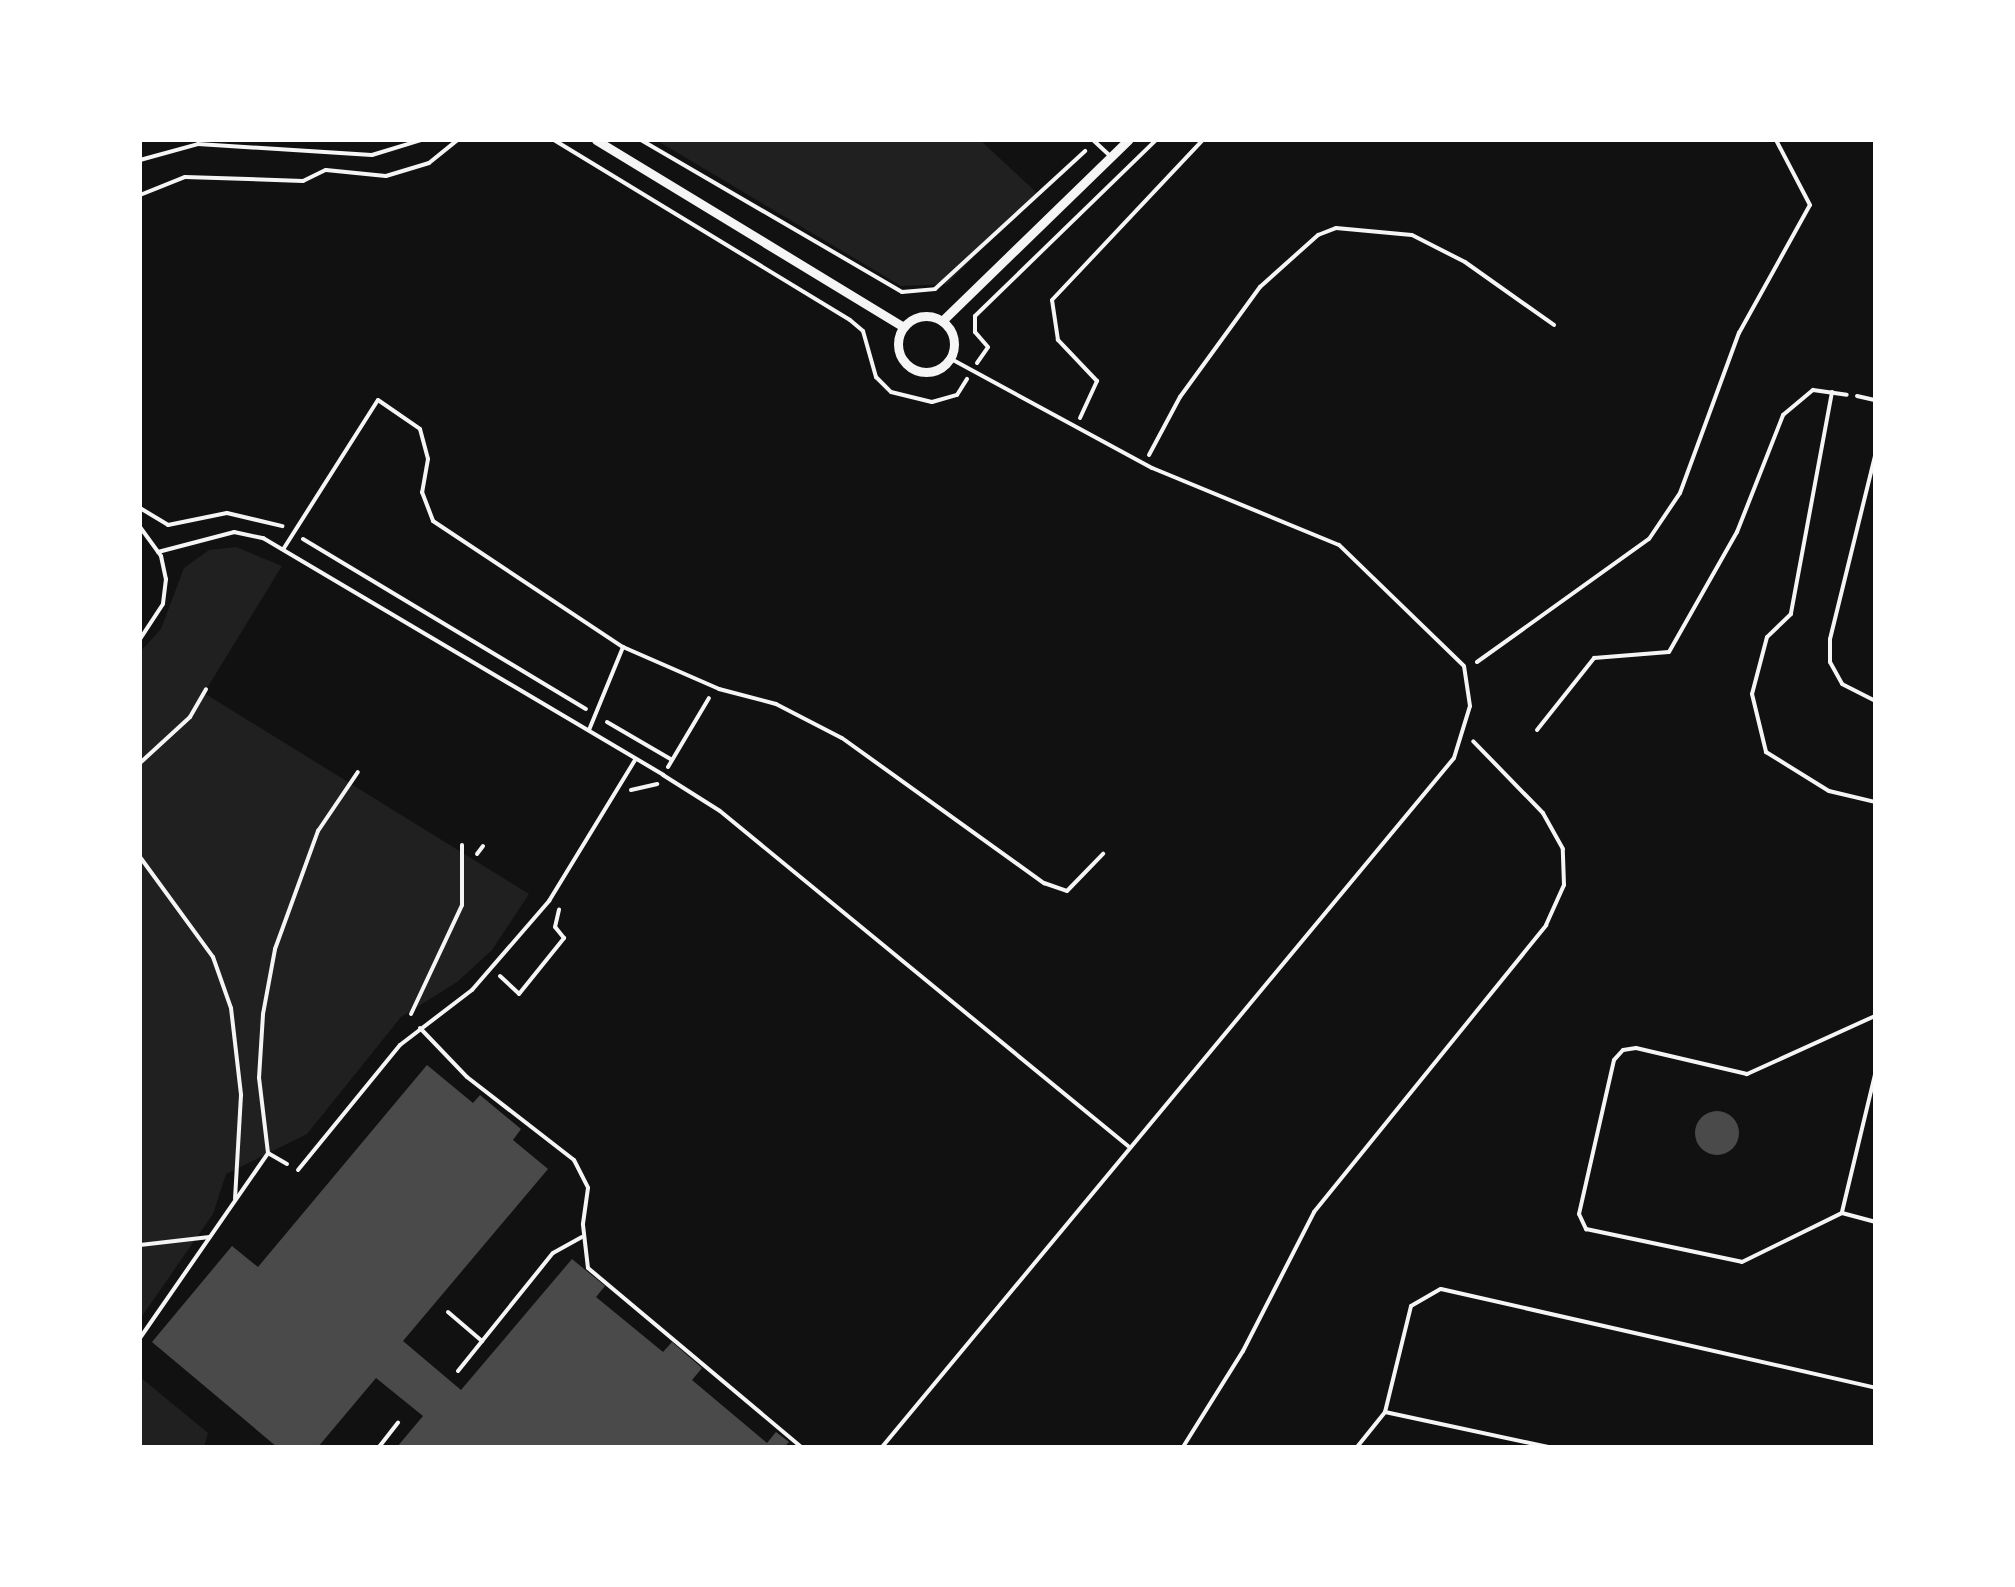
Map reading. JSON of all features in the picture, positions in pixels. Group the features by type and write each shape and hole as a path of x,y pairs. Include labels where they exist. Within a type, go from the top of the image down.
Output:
{"street":[{"path":"596,140 903,327"},
{"path":"942,321 1128,140"},
{"path":"917,317 942,321 954,342 950,358 928,373 910,368 897,344 903,327 917,317"}],"lane":[{"path":"140,160 198,144 372,154 422,140"},
{"path":"1092,140 1112,158"},
{"path":"882,1447 1454,758 1470,706 1465,671 1433,629 1339,546 1144,464 950,358"},
{"path":"1857,396 1875,400"},
{"path":"284,548 378,400 420,428 428,459 422,492 433,521 623,647 715,688 776,704 842,738 1044,884 1067,892 1103,854"},
{"path":"1875,456 1830,650 1842,684 1875,701"},
{"path":"140,526 158,552 163,604 140,639"},
{"path":"158,552 234,532 284,548 720,811 1128,1146"},
{"path":"589,731 623,647"},
{"path":"298,1170 420,1028 493,969 558,891 635,760"},
{"path":"1875,1017 1748,1074 1636,1048 1622,1050 1614,1060 1579,1214 1586,1229 1742,1262 1842,1213 1875,1222"},
{"path":"420,1028 467,1077 574,1160 588,1188 584,1236 588,1268 800,1447"},
{"path":"1842,1213 1875,1076"},
{"path":"458,1371 553,1253 584,1236"},
{"path":"1357,1447 1385,1412 1410,1306 1442,1289 1875,1388"},
{"path":"448,1312 482,1341"},
{"path":"1385,1412 1548,1447"},
{"path":"379,1447 398,1423"}],"path":[{"path":"140,195 185,177 304,181 326,170 386,176 429,163 457,140"},
{"path":"554,140 850,320 863,331 876,377 891,392 921,401 957,396"},
{"path":"641,140 902,292 935,290 1082,154"},
{"path":"988,347 975,332 975,316 1156,140"},
{"path":"1076,426 1098,381 1058,340 1052,300 1203,140"},
{"path":"1465,671 1649,539 1680,493 1739,333 1810,205 1776,140"},
{"path":"1144,464 1180,397 1260,287 1318,234 1336,228 1412,236 1465,262 1554,324"},
{"path":"1537,730 1594,658 1629,660 1669,652 1737,532 1783,415 1813,390 1857,396"},
{"path":"1832,392 1791,614 1767,637 1752,694 1766,752 1829,792 1875,802"},
{"path":"672,760 715,688"},
{"path":"140,763 190,717 206,690"},
{"path":"1182,1447 1243,1351 1314,1212 1546,925 1564,885 1563,849 1543,813 1462,730"},
{"path":"140,1338 268,1154 259,1078 276,949 318,831 358,772"},
{"path":"622,805 636,786 654,789"},
{"path":"412,1014 462,905 462,845"},
{"path":"477,854 483,846"},
{"path":"140,857 213,957 231,1008 241,1095 236,1199"},
{"path":"493,969 519,994 564,938 555,927 568,896"},
{"path":"268,1154 298,1170"},
{"path":"140,1245 211,1237"}],"shaded area":[{"path":"656,140 980,140 1037,193 947,284 901,286"},
{"path":"236,547 282,566 204,693 529,894 492,950 457,982 401,1017 307,1134 226,1174 213,1214 140,1319 140,652 161,629 184,568 209,550"},
{"path":"140,1377 208,1433 204,1447 140,1447"}],"building":[{"path":"427,1065 473,1103 480,1095 521,1129 513,1140 548,1169 403,1341 461,1390 572,1259 605,1286 596,1297 663,1352 672,1342 702,1368 692,1380 767,1443 776,1432 789,1442 784,1447 397,1447 423,1416 376,1378 318,1447 277,1447 152,1342 232,1246 258,1267"},
{"path":"1717,1111 1733,1117 1739,1133 1733,1149 1717,1155 1701,1149 1695,1133 1701,1117"}]}
